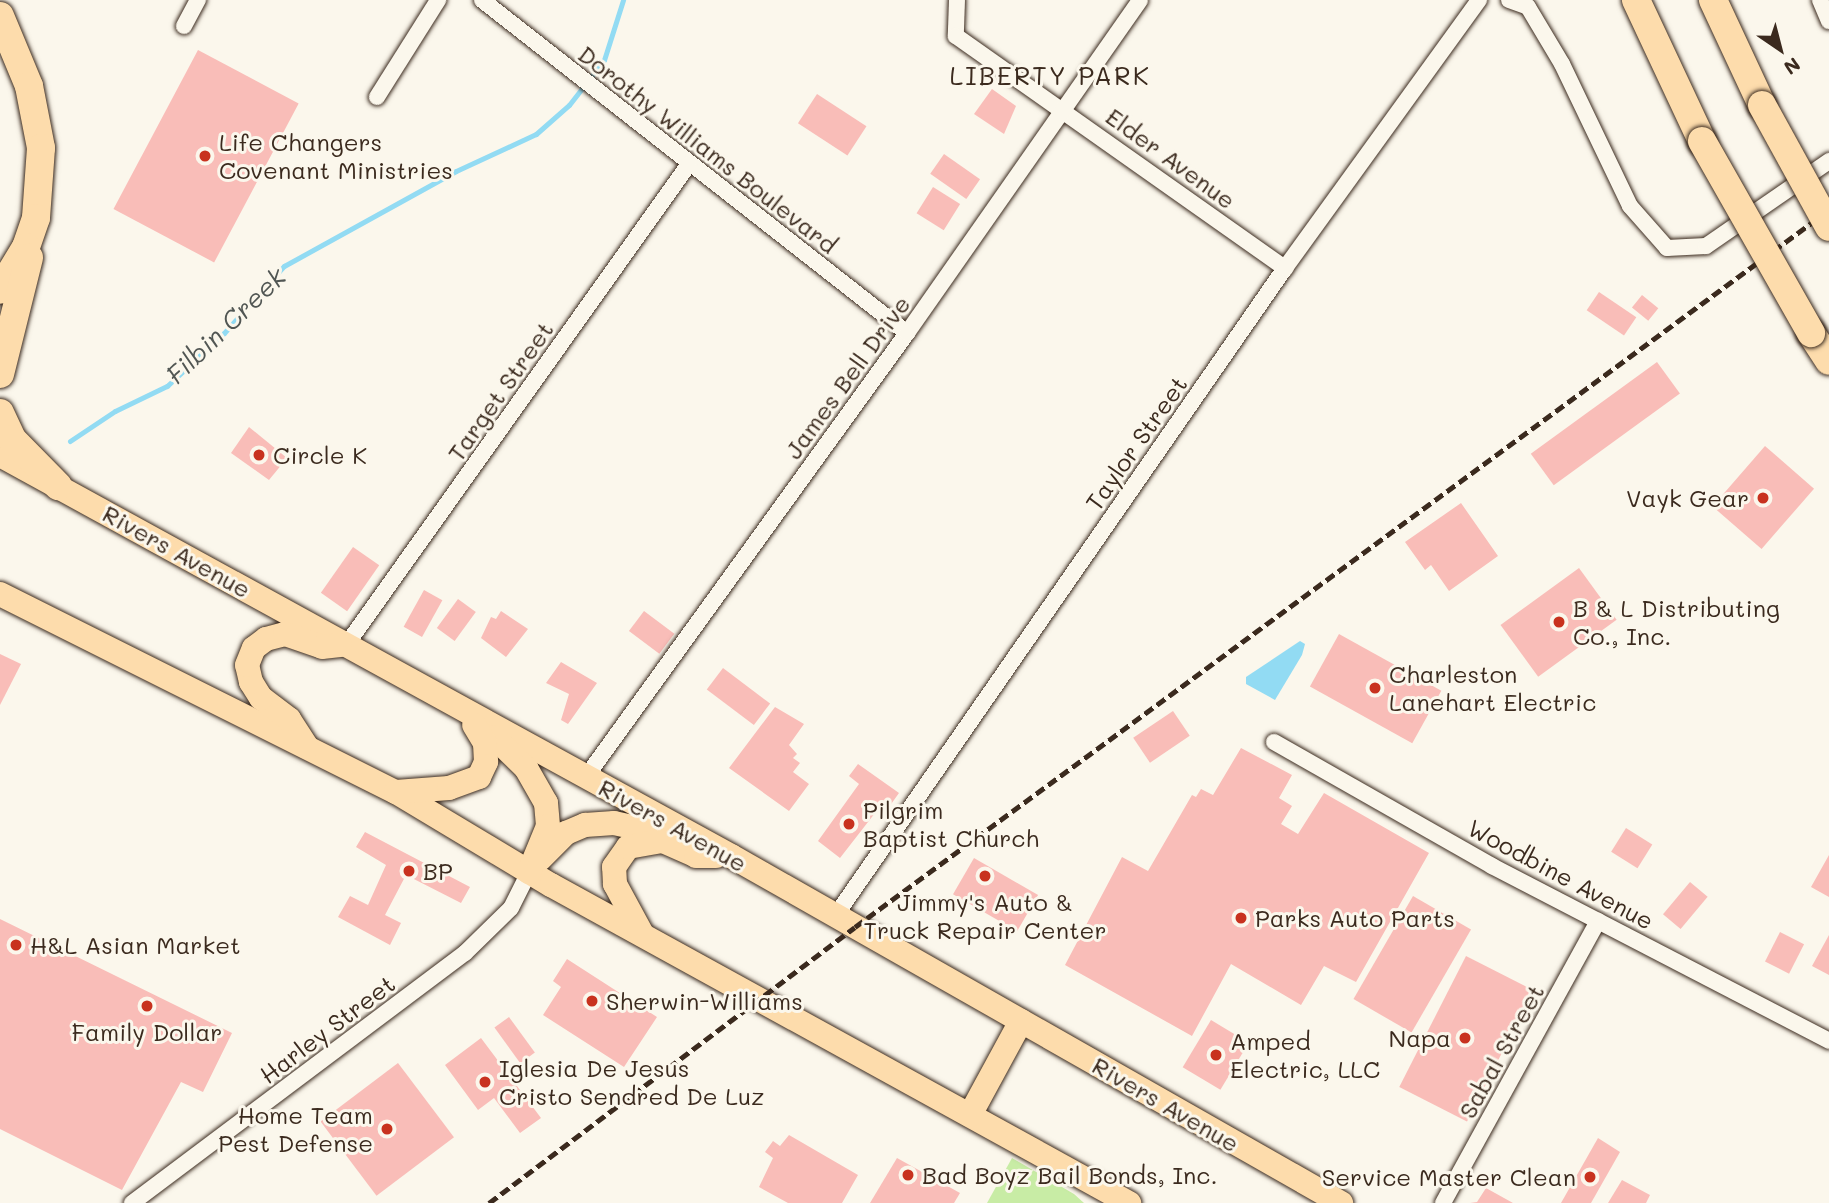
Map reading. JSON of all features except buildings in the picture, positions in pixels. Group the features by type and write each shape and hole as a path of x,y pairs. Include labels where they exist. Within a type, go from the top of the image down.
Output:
{"highway":[{"path":"1636,0 1702,141 1829,361"},
{"path":"1713,0 1762,104 1829,227"},
{"path":"0,16 38,117 41,180 26,279 0,374"},
{"path":"0,290 26,247 36,218"},
{"path":"0,413 12,439 58,486"}],"main road":[{"name":"Rivers Avenue","path":"0,455 836,915 1341,1203"},
{"path":"0,594 396,792 529,872 970,1115 1103,1197 1129,1203"},
{"path":"308,748 289,719 261,698 251,682 247,665 254,648 266,639 285,634 322,647 347,644"},
{"path":"396,792 449,788 479,776 486,762 485,743 465,711"},
{"path":"465,711 526,768 545,803 548,826 529,872"},
{"path":"529,872 550,845 585,825 614,822 668,835 690,834"},
{"path":"643,935 615,884 614,867 628,847 645,841 663,841 696,856 730,856"},
{"path":"970,1115 1021,1021"}],"street":[{"path":"184,26 198,0"},
{"path":"377,97 438,0"},
{"name":"Dorothy Williams Boulevard","path":"481,0 907,333"},
{"name":"Elder Avenue","path":"957,0 956,36 1064,109 1285,268"},
{"name":"James Bell Drive","path":"586,777 907,333 1140,0"},
{"name":"Taylor Street","path":"836,915 1285,268 1479,0"},
{"path":"1509,0 1528,7 1562,64 1630,206 1667,248 1706,246 1829,161"},
{"path":"1820,0 1829,21"},
{"name":"Target Street","path":"347,644 689,164"},
{"name":"Woodbine Avenue","path":"1274,742 1492,866 1829,1041"},
{"name":"Harley Street","path":"132,1203 465,953 511,908 529,872"},
{"name":"Sabal Street","path":"1443,1203 1598,920"}],"green space":[{"path":"1012,1158 1074,1194 1084,1203 987,1203"}],"water":[{"path":"1300,641 1305,644 1302,655 1275,700 1246,684 1246,677"}],"waterway":[{"name":"Filbin Creek","path":"70,441 115,411 167,386 224,333 284,266 456,171 536,134 569,105 604,60 623,0"}],"railway":[{"path":"489,1203 855,927 1829,210"}],"place":[{"name":"Life Changers Covenant Ministries","path":"205,156"},
{"name":"Circle K","path":"259,455"},
{"name":"Vayk Gear","path":"1763,498"},
{"name":"B & L Distributing Co., Inc.","path":"1559,622"},
{"name":"Charleston Lanehart Electric","path":"1375,688"},
{"name":"Pilgrim Baptist Church","path":"849,824"},
{"name":"BP","path":"409,871"},
{"name":"Jimmy's Auto & Truck Repair Center","path":"985,876"},
{"name":"Parks Auto Parts","path":"1241,918"},
{"name":"H&L Asian Market","path":"16,945"},
{"name":"Sherwin-Williams","path":"592,1001"},
{"name":"Family Dollar","path":"147,1006"},
{"name":"Napa","path":"1465,1038"},
{"name":"Amped Electric, LLC","path":"1216,1055"},
{"name":"Iglesia De Jesus Cristo Sendred De Luz","path":"485,1082"},
{"name":"Home Team Pest Defense","path":"387,1129"},
{"name":"Bad Boyz Bail Bonds, Inc.","path":"908,1175"},
{"name":"Service Master Clean","path":"1590,1177"}],"district":[{"name":"LIBERTY PARK","path":"1050,76"}]}
